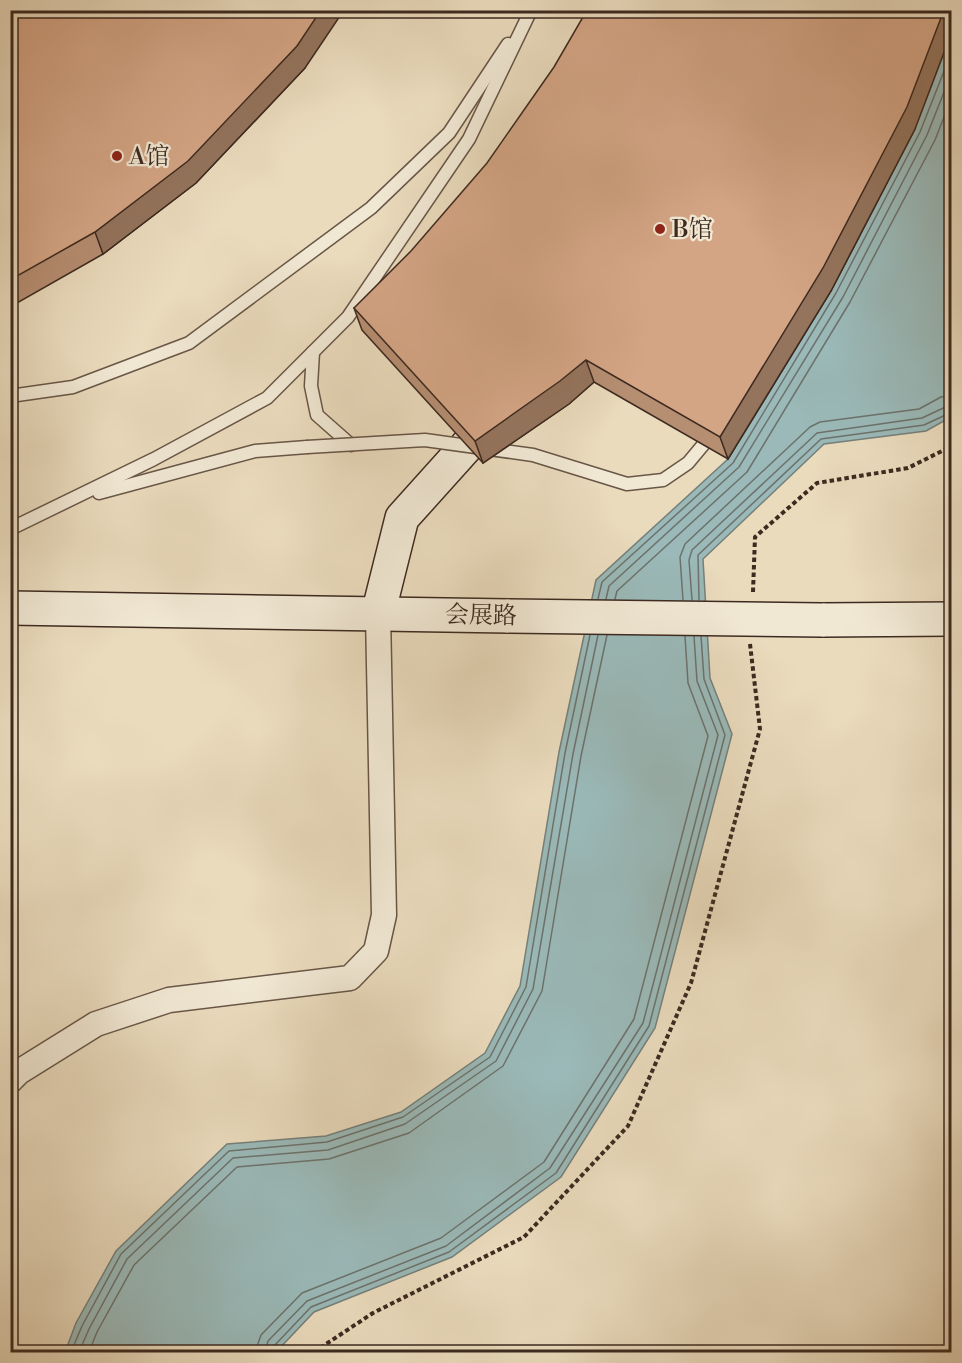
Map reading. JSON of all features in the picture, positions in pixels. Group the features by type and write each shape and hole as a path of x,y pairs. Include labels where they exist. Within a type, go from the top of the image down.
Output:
{"main road":[{"path":"378,614 402,518 513,395"},
{"name":"会展路","path":"10,608 951,620"}],"street":[{"path":"10,1081 19,1072 96,1023 169,1000 350,978 376,951 384,915 378,614"}],"lane":[{"path":"10,529 154,459 267,398 348,317 469,139 530,10"},
{"path":"10,396 73,387 189,344 371,208 442,140 530,10"},
{"path":"313,352 311,386 317,415 351,445"},
{"path":"57,506 156,475 255,451 425,441 533,455 627,483 663,480 688,463 724,418"}],"path":[{"path":"753,595 755,537 817,483 908,468 951,446"},
{"path":"314,1353 373,1313 524,1237 628,1126 691,983 760,729 750,642"}],"water":[{"path":"951,34 951,417 926,431 824,444 703,559 710,678 732,734 655,1028 561,1177 452,1257 314,1312 276,1352 65,1352 76,1323 116,1251 227,1144 326,1136 401,1112 485,1053 520,986 559,752 596,580 728,459 831,291 915,129"}],"building":[{"name":"A馆","path":"10,10 321,10 297,46 188,161 95,232 10,280"},
{"name":"B馆","path":"587,10 944,10 907,107 823,268 720,437 586,360 475,441 354,308 411,251 487,163 554,67"}],"place":[{"name":"A馆","path":"117,156"},
{"name":"B馆","path":"660,229"}]}
